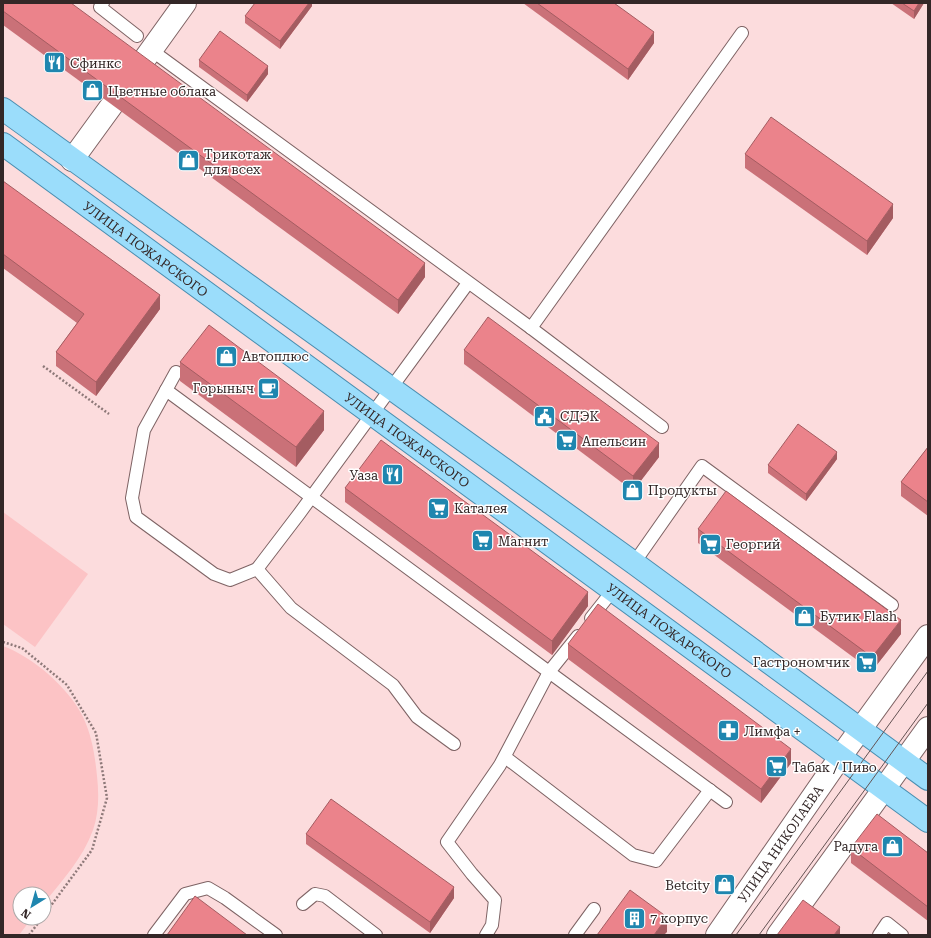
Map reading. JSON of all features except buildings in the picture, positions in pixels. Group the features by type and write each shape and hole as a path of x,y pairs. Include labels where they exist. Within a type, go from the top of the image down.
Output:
{"main road":[{"path":"3,109 634,562 928,779"},
{"name":"УЛИЦА ПОЖАРСКОГО","path":"3,144 371,414 614,589 928,821"}],"street":[{"path":"139,67 144,43 185,3"},
{"path":"72,160 112,105"},
{"name":"УЛИЦА НИКОЛАЕВА","path":"717,935 860,729 928,636"},
{"path":"778,935 928,728"}],"lane":[{"path":"103,3 100,7 144,43 531,328 662,427"},
{"path":"531,328 742,33"},
{"path":"176,372 144,430 132,498 136,517 214,574 230,580 257,569 312,497 468,282"},
{"path":"166,390 726,802"},
{"path":"634,562 702,466 892,605"},
{"path":"257,569 291,608 393,685 417,717 454,744"},
{"path":"486,935 492,925 496,900 472,874 447,842 505,757 549,672 614,589"},
{"path":"505,757 633,855 656,861 710,790"},
{"path":"154,935 185,894 208,888 225,898 276,935"},
{"path":"303,904 315,894 325,896 376,935"},
{"path":"575,935 594,909"},
{"path":"879,935 887,923 902,935"}],"path":[{"path":"44,366 109,414"},
{"path":"3,642 22,648 67,686 96,732 107,798 92,850 52,904"},
{"path":"29,935 36,926"}],"shaded area":[{"path":"3,512 88,574 35,647 3,624"},
{"path":"3,646 38,666 69,695 77,706 86,724 93,746 98,803 95,824 84,850 72,869 52,893 52,886 12,886 12,926 26,926 19,935 3,935"}],"tram line":[{"path":"736,935 928,671"},
{"path":"759,935 928,703"}],"place":[{"name":"Сфинкс","path":"55,63"},
{"name":"Цветные облака","path":"92,91"},
{"name":"Трикотаж для всех","path":"188,161"},
{"name":"Автоплюс","path":"226,356"},
{"name":"Горыныч","path":"269,388"},
{"name":"СДЭК","path":"545,416"},
{"name":"Апельсин","path":"566,441"},
{"name":"Уаза","path":"393,475"},
{"name":"Продукты","path":"633,490"},
{"name":"Каталея","path":"439,508"},
{"name":"Магнит","path":"483,541"},
{"name":"Георгий","path":"710,544"},
{"name":"Бутик Flash","path":"804,616"},
{"name":"Гастрономчик","path":"866,662"},
{"name":"Лимфа +","path":"729,731"},
{"name":"Табак / Пиво","path":"777,767"},
{"name":"Радуга","path":"893,846"},
{"name":"Betcity","path":"725,885"},
{"name":"7 корпус","path":"634,918"}]}
